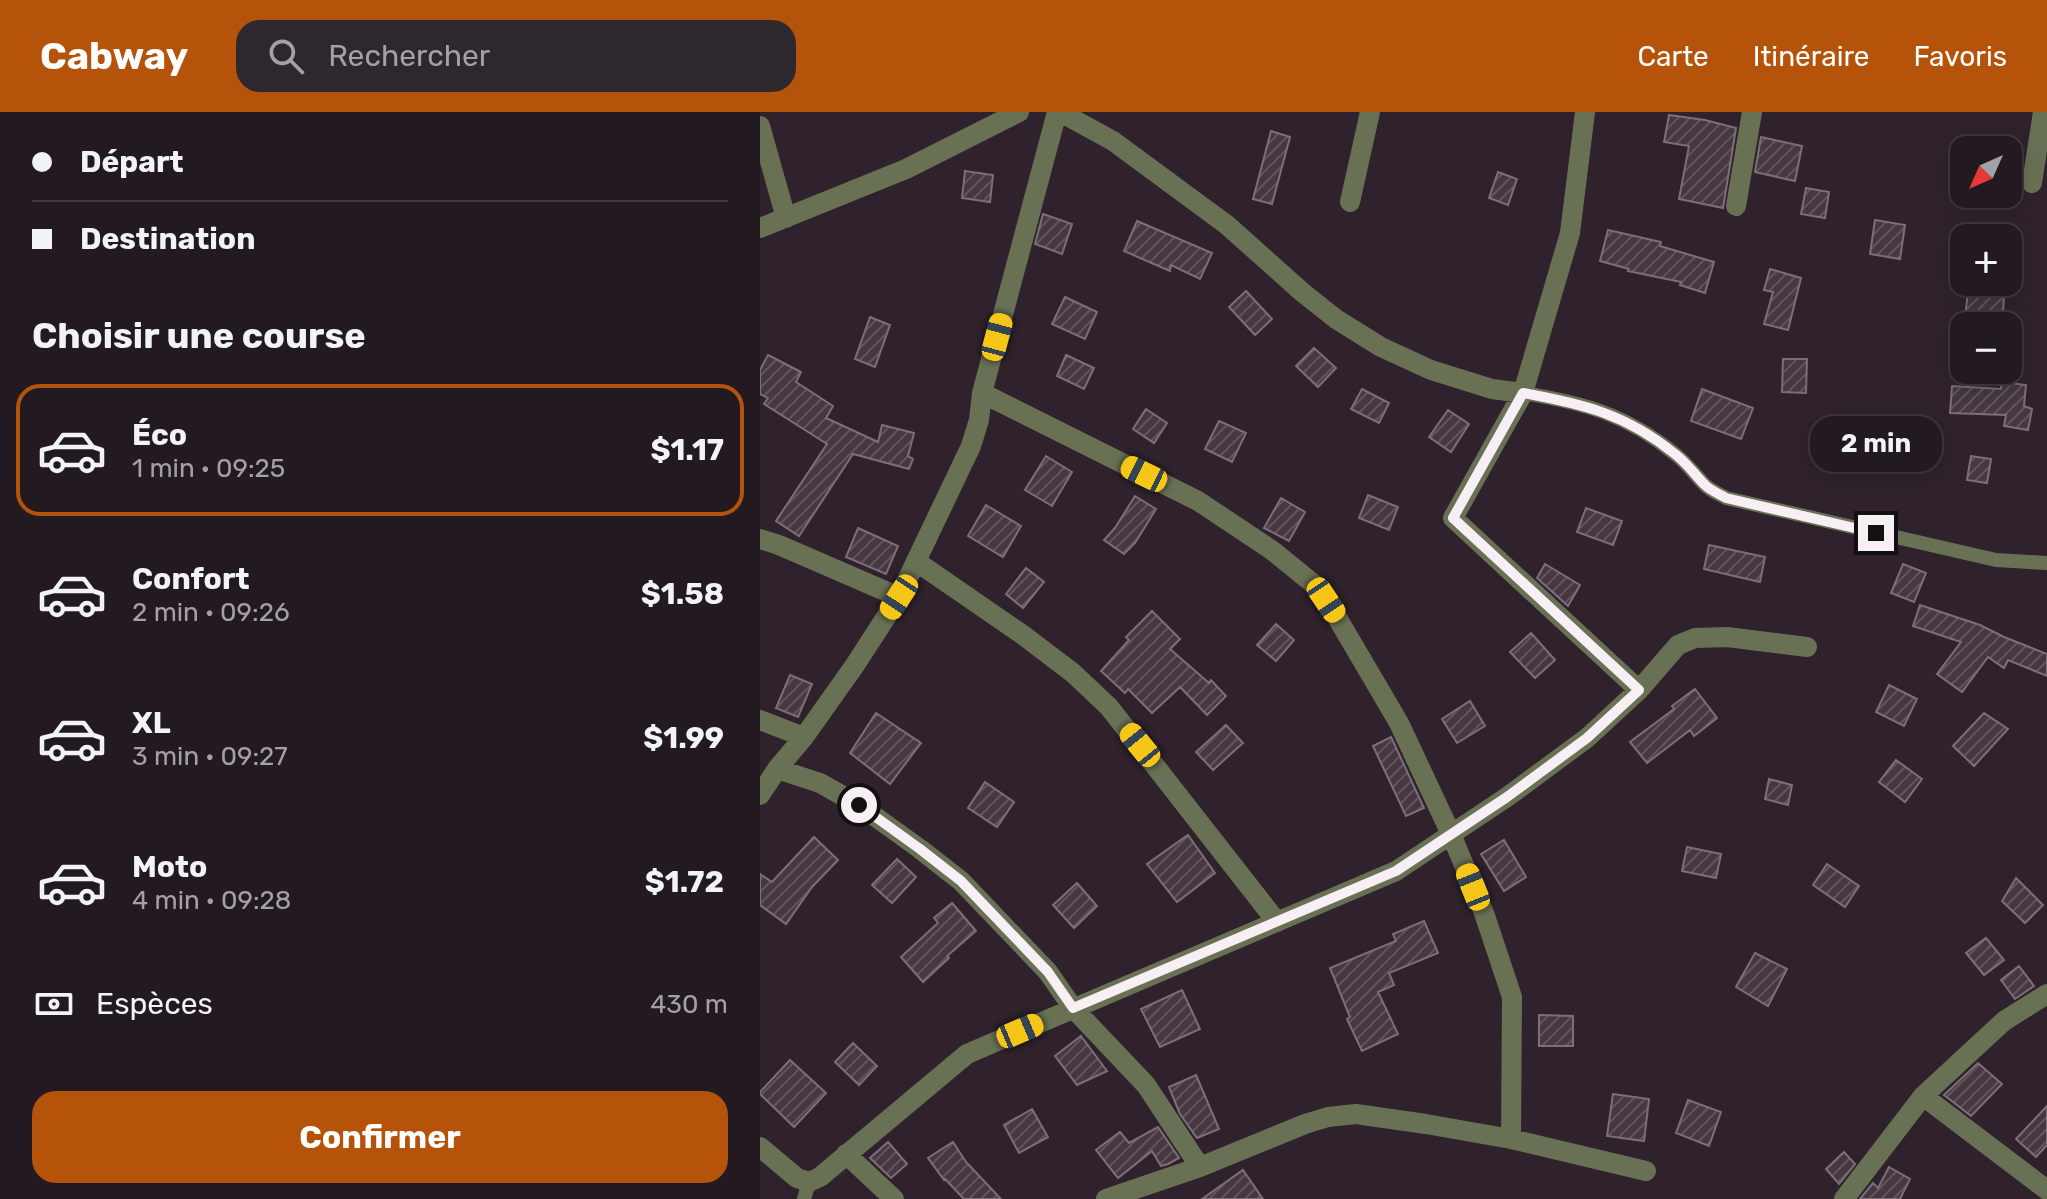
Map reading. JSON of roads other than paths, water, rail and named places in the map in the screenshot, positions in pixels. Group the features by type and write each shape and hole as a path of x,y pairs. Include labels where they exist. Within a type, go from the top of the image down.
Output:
{"street":[{"path":"760,228 906,169 1019,112"},
{"path":"760,795 855,665 899,597 971,446 979,420 982,393 1058,112 1126,150 1227,225 1336,319 1381,347 1431,370 1492,389 1523,393"},
{"path":"1350,202 1370,112"},
{"path":"1585,112 1570,233 1523,393 1453,518 1639,690"},
{"path":"1736,206 1752,112"},
{"path":"2032,183 2043,112"},
{"path":"760,126 786,218"},
{"path":"982,393 1198,501 1273,551 1316,586 1399,723 1484,913 1512,997 1511,1139"},
{"path":"760,539 899,597"},
{"path":"917,562 1035,644 1073,673 1109,707 1277,922"},
{"path":"760,1147 797,1178 807,1191 846,1154 967,1054 1396,871 1507,797 1587,738 1639,690 1678,645 1695,638 1727,637 1807,647"},
{"path":"760,720 804,737"},
{"path":"777,769 820,783 859,805 961,881 1048,972 1073,1008 1146,1085 1200,1167"},
{"path":"1844,1199 1923,1096 2004,1021 2047,994"},
{"path":"1923,1096 2042,1188"},
{"path":"1106,1199 1200,1167 1305,1124 1328,1117 1356,1114 1511,1139 1646,1171"},
{"path":"846,1154 894,1199"}],"lane":[{"path":"1523,393 1570,401 1612,414 1649,434 1696,472 1706,486 1726,498 1996,560 2047,563"}]}
